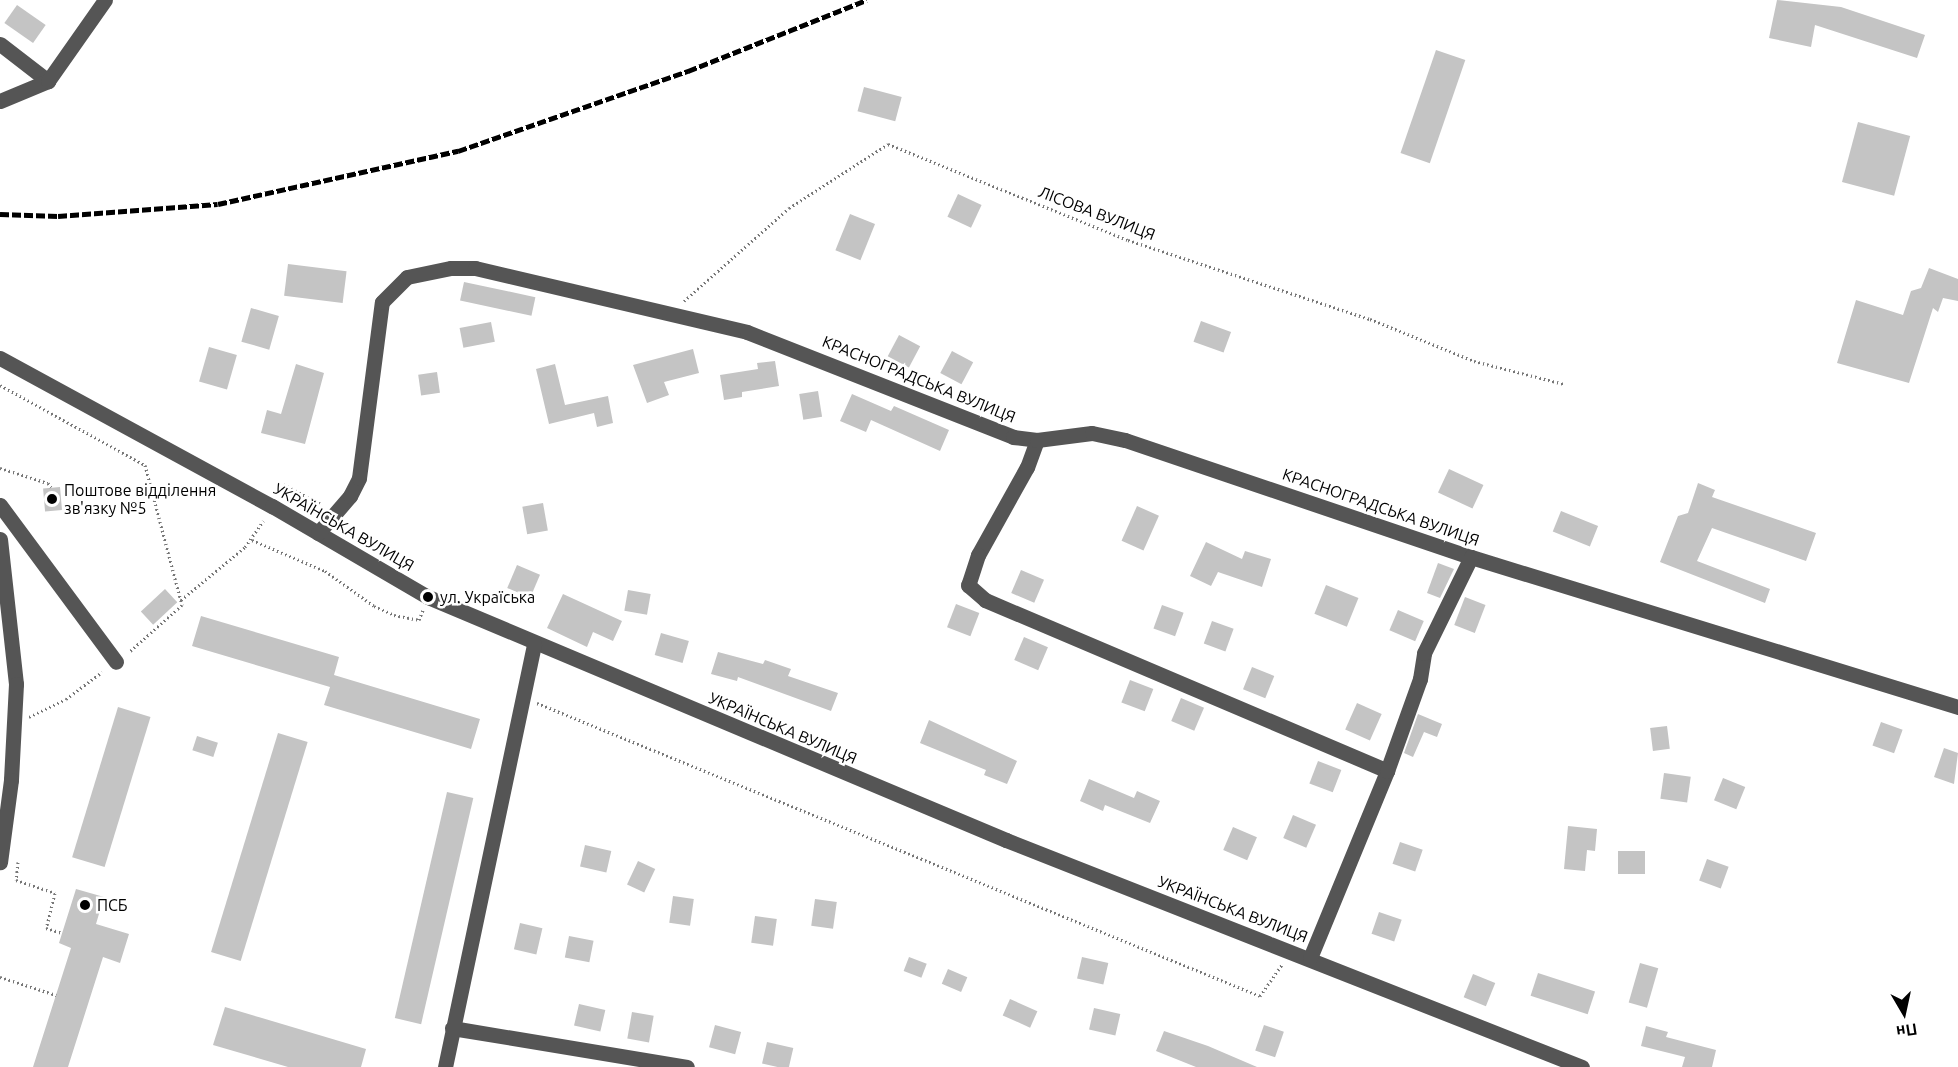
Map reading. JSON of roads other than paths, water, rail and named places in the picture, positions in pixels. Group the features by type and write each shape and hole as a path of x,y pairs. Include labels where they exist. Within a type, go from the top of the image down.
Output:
{"street":[{"path":"0,101 48,81 105,0"},
{"path":"0,44 48,81"},
{"name":"КРАСНОГРАДСЬКА ВУЛИЦЯ","path":"318,533 350,496 362,468 382,302 407,277 451,268 475,268 747,332 1013,437 1037,440 1092,433 1125,440 1471,557 1958,707"},
{"name":"УКРАЇНСЬКА ВУЛИЦЯ","path":"0,358 7,369 272,506 428,597 534,644 1006,840 1582,1067"},
{"path":"1037,440 1027,467 978,555 968,585 985,600 1387,771"},
{"path":"0,505 116,662"},
{"path":"0,539 14,640 15,724 0,862"},
{"path":"1310,958 1387,771 1420,679 1424,653 1471,557"},
{"path":"445,1067 534,644"},
{"path":"452,1028 687,1067"}],"railway":[{"path":"0,214 58,216 218,204 458,151 688,71 866,0"}],"place":[{"name":"Поштове відділення зв'язку №5","path":"52,499"},
{"name":"ул. Україська","path":"428,597"},
{"name":"ПСБ","path":"85,905"}]}
